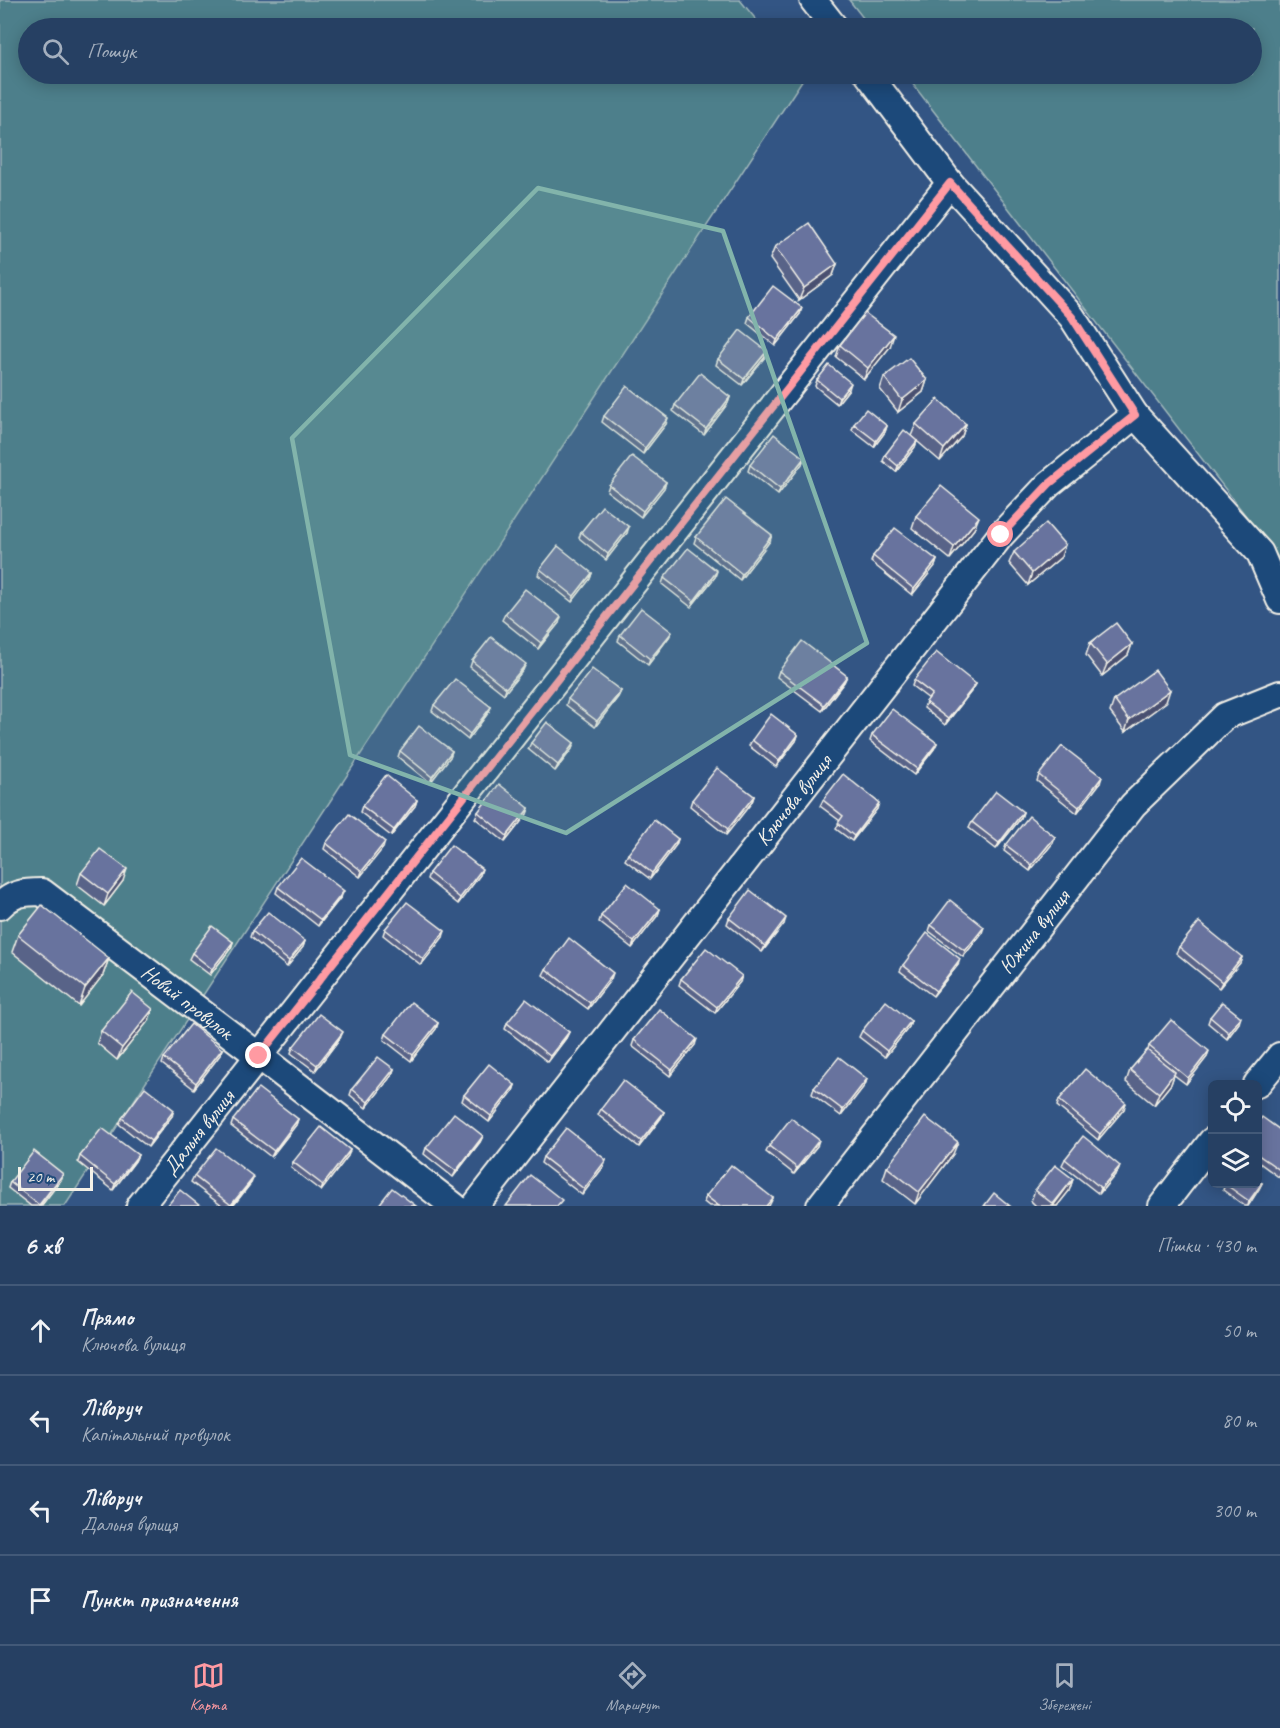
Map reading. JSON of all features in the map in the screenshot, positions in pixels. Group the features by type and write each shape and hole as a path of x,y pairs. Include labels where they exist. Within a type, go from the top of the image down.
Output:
{"street":[{"path":"813,0 827,18"},
{"path":"876,84 950,183 1072,317 1135,415 1260,553 1280,600"},
{"name":"Дальня вулиця","path":"140,1206 950,183"},
{"name":"Ключова вулиця","path":"475,1206 1001,535 1049,484 1135,415"},
{"name":"Южина вулиця","path":"820,1206 1133,805 1225,716 1280,694"},
{"name":"Новий провулок","path":"0,906 9,897 22,891 42,892 454,1206"},
{"path":"1260,1080 1280,1056"},
{"path":"1162,1206 1208,1146"}],"highlighted area":[{"path":"538,188 723,231 867,643 566,833 350,755 292,438"}],"green space":[{"path":"0,0 740,0 755,18 18,18 18,84 800,84 65,1206 0,1206"},
{"path":"849,0 1280,0 1280,560 913,84 1262,84 1262,18 863,18"}],"building":[{"path":"809,223 837,264 804,288 775,247"},
{"path":"773,286 802,308 777,340 749,317"},
{"path":"865,313 894,335 868,368 840,345"},
{"path":"740,330 767,351 744,379 718,359"},
{"path":"909,358 927,380 902,400 884,377"},
{"path":"829,365 851,383 839,398 817,380"},
{"path":"700,373 730,397 706,429 675,405"},
{"path":"627,386 668,418 645,448 604,416"},
{"path":"938,399 966,424 944,449 916,424"},
{"path":"866,409 887,426 876,441 854,424"},
{"path":"904,430 917,441 898,466 885,455"},
{"path":"774,434 804,458 780,489 750,465"},
{"path":"632,456 666,482 643,511 609,485"},
{"path":"941,486 979,517 954,547 916,516"},
{"path":"726,499 772,535 742,574 696,537"},
{"path":"602,506 629,527 608,554 581,532"},
{"path":"1046,523 1065,545 1032,573 1014,552"},
{"path":"895,528 937,560 914,589 873,556"},
{"path":"558,546 592,573 574,596 540,569"},
{"path":"688,548 717,571 694,601 664,578"},
{"path":"525,589 561,617 541,643 505,614"},
{"path":"641,608 672,632 650,659 620,635"},
{"path":"1116,623 1132,644 1107,664 1090,643"},
{"path":"491,637 526,664 506,688 472,661"},
{"path":"802,641 847,676 824,705 779,671"},
{"path":"936,652 976,684 948,719 926,702 932,694 914,680"},
{"path":"592,669 621,691 597,721 568,699"},
{"path":"1155,670 1170,690 1129,720 1114,700"},
{"path":"455,679 491,707 470,734 434,705"},
{"path":"892,709 937,743 917,769 872,735"},
{"path":"771,714 798,735 779,761 752,740"},
{"path":"547,722 574,743 558,765 531,743"},
{"path":"419,726 452,751 432,777 400,751"},
{"path":"1062,746 1102,777 1079,807 1039,775"},
{"path":"717,768 754,796 728,829 692,800"},
{"path":"843,774 879,803 854,836 838,823 843,816 823,800"},
{"path":"386,775 417,800 394,830 362,806"},
{"path":"499,784 529,808 507,836 478,812"},
{"path":"996,791 1023,812 999,843 972,822"},
{"path":"349,814 385,842 362,871 326,843"},
{"path":"1029,816 1055,837 1032,865 1006,845"},
{"path":"654,820 678,839 652,873 628,854"},
{"path":"451,845 482,869 460,898 429,873"},
{"path":"100,849 127,869 108,894 81,873"},
{"path":"301,858 344,891 321,920 278,887"},
{"path":"627,883 660,909 634,942 601,916"},
{"path":"750,890 786,918 765,946 729,918"},
{"path":"950,900 984,927 965,951 931,925"},
{"path":"407,902 445,931 423,959 385,929"},
{"path":"42,905 109,958 85,988 18,935"},
{"path":"268,912 305,941 289,961 252,931"},
{"path":"1199,922 1242,957 1222,982 1179,947"},
{"path":"212,926 233,942 212,969 192,953"},
{"path":"927,933 960,959 936,991 903,965"},
{"path":"569,938 613,973 590,1003 546,969"},
{"path":"706,948 742,976 717,1007 681,979"},
{"path":"132,992 153,1009 122,1048 101,1031"},
{"path":"526,999 569,1032 550,1056 507,1023"},
{"path":"886,1001 911,1021 887,1051 862,1031"},
{"path":"411,1002 438,1023 413,1055 386,1034"},
{"path":"1222,1002 1241,1017 1229,1033 1210,1017"},
{"path":"659,1009 697,1039 672,1070 634,1040"},
{"path":"319,1014 343,1032 317,1065 293,1047"},
{"path":"1171,1020 1209,1051 1188,1078 1149,1046"},
{"path":"191,1024 222,1049 196,1083 164,1058"},
{"path":"1147,1050 1175,1072 1159,1093 1130,1070"},
{"path":"378,1057 394,1069 368,1102 352,1089"},
{"path":"839,1057 867,1079 843,1110 814,1088"},
{"path":"489,1064 515,1085 491,1116 464,1095"},
{"path":"1085,1069 1126,1103 1100,1134 1059,1100"},
{"path":"623,1080 664,1112 641,1141 601,1109"},
{"path":"145,1087 174,1110 151,1141 122,1118"},
{"path":"258,1088 298,1119 274,1151 233,1120"},
{"path":"454,1113 483,1136 456,1171 426,1148"},
{"path":"925,1117 958,1142 919,1192 887,1167"},
{"path":"1262,1117 1280,1130 1280,1170 1262,1157"},
{"path":"791,1118 819,1140 797,1168 769,1146"},
{"path":"321,1127 350,1150 323,1185 293,1162"},
{"path":"102,1128 138,1155 115,1184 80,1156"},
{"path":"566,1128 606,1160 584,1189 543,1157"},
{"path":"1083,1136 1120,1166 1101,1188 1065,1159"},
{"path":"216,1148 254,1177 231,1205 194,1176"},
{"path":"34,1151 63,1174 39,1205 10,1182"},
{"path":"731,1165 773,1198 766,1206 719,1206 706,1196"},
{"path":"1055,1165 1073,1179 1053,1204 1035,1190"},
{"path":"530,1175 562,1200 557,1206 506,1206"},
{"path":"392,1188 416,1206 378,1206"},
{"path":"1231,1188 1258,1188 1249,1201"},
{"path":"180,1190 200,1206 167,1206"},
{"path":"994,1193 1010,1206 984,1206"}],"route":[{"path":"259,1056 950,183 1072,317 1135,415 1049,484 1001,535"}]}
